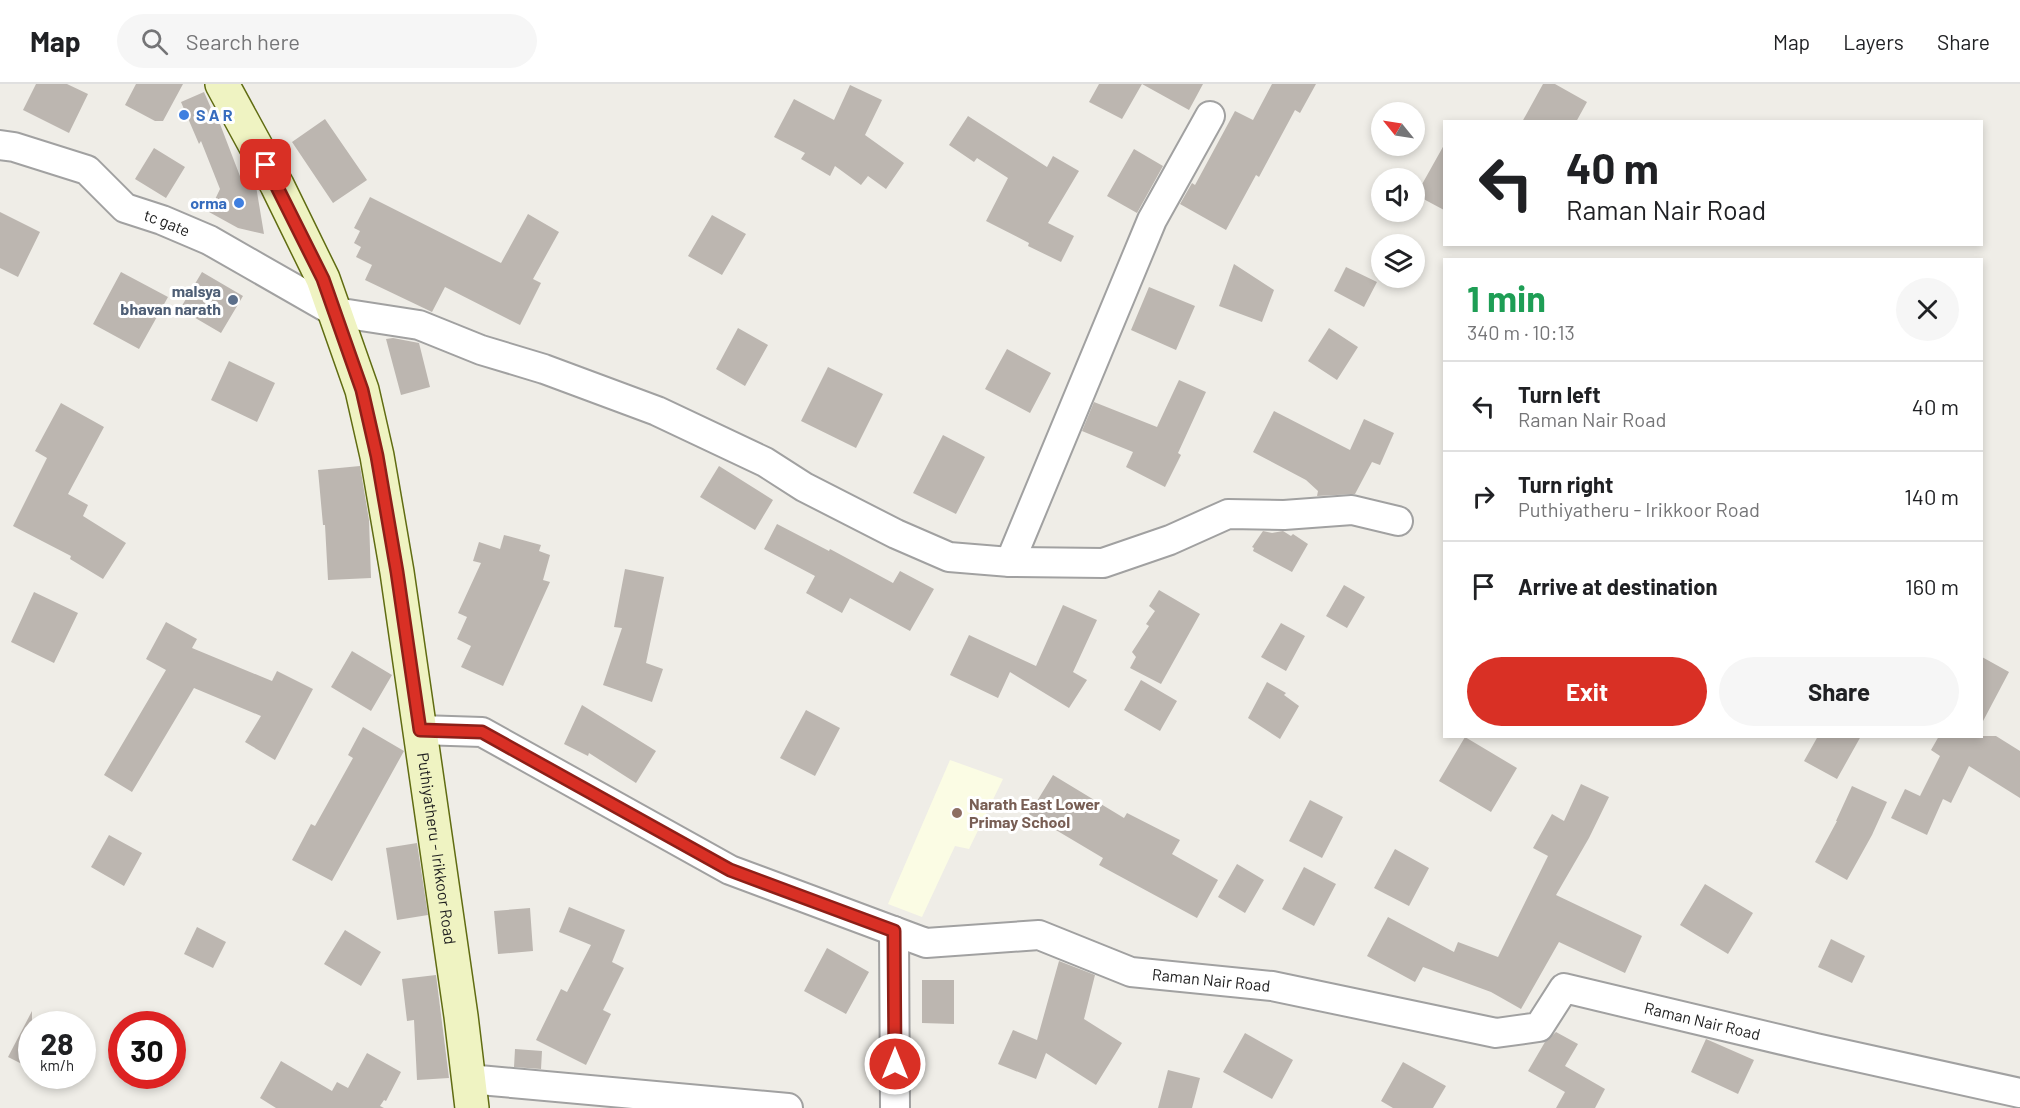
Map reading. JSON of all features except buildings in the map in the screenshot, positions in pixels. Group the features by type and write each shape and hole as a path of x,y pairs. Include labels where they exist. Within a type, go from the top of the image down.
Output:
{"main road":[{"name":"Puthiyatheru - Irikkoor Road","path":"222,84 277,185 323,279 362,390 377,456 397,572 470,1093"}],"street":[{"path":"1010,561 1152,220 1210,116"},
{"name":"tc gate","path":"0,145 14,147 87,170 125,208 162,220 209,240 335,312"},
{"path":"335,312 419,325 481,351 544,369 657,411 765,462 804,488 896,534 949,557 1103,563 1170,540 1228,514 1284,515 1352,510 1398,520"},
{"name":"Raman Nair Road","path":"420,730 482,732 730,870 926,943 1039,935 1131,972 1272,986 1496,1033 1539,1027 1564,988 1816,1048 2020,1093"},
{"path":"894,931 895,1108"},
{"path":"470,1093 788,1108"}],"shaded area":[{"name":"Narath East Lower Primay School","path":"950,760 1003,779 969,849 955,846 922,917 888,904"}],"place":[{"name":"S A R","path":"184,115"},
{"name":"orma","path":"239,203"},
{"name":"malsya bhavan narath","path":"233,300"},
{"name":"Narath East Lower Primay School","path":"957,813"}],"route":[{"path":"266,165 323,279 362,390 377,456 397,572 420,730 482,732 730,870 894,931 895,1064"}]}
